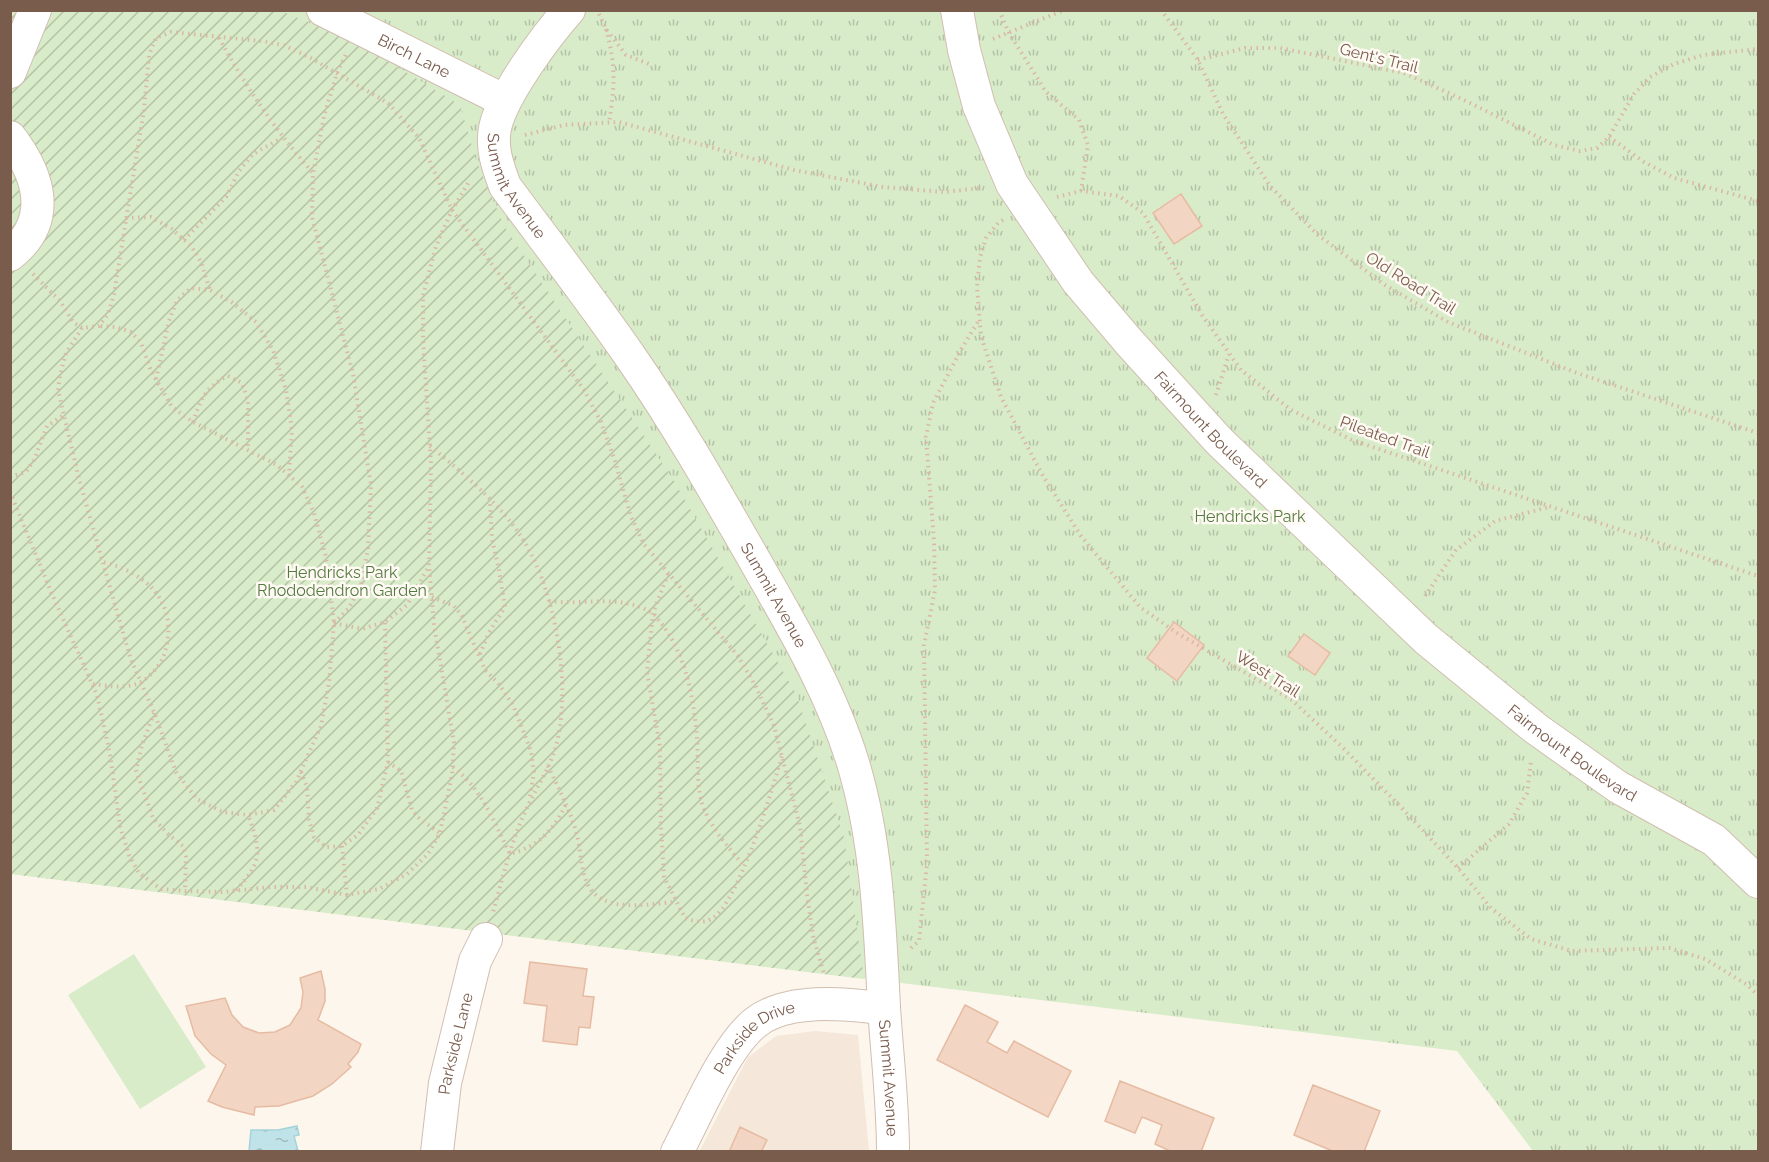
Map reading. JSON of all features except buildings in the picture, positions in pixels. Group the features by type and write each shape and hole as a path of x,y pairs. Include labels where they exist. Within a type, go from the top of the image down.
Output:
{"street":[{"path":"10,72 35,10"},
{"name":"Birch Lane","path":"323,10 505,101"},
{"name":"Summit Avenue","path":"569,10 549,33 505,101 495,128 496,164 506,186 633,360 687,444 816,672 852,761 869,829 882,954 893,1113 893,1152"},
{"name":"Fairmount Boulevard","path":"957,10 964,50 979,106 1021,196 1078,282 1128,342 1218,441 1426,639 1535,728 1618,787 1714,840 1758,882"},
{"path":"10,137 20,150 34,180 39,204 35,226 12,255"},
{"name":"Parkside Lane","path":"436,1152 445,1083 475,961 486,939"},
{"name":"Parkside Drive","path":"677,1152 720,1068 740,1040 759,1020 784,1009 806,1005 832,1004 884,1008"}],"path":[{"path":"598,10 606,28 613,55 615,79 609,123"},
{"path":"999,10 1009,33 1046,92 1079,120 1088,145 1081,191"},
{"path":"964,50 1064,10"},
{"name":"Old Road Trail","path":"1160,10 1198,60 1223,114 1270,186 1318,235 1385,285 1448,322 1577,373 1758,434"},
{"path":"334,623 349,608 361,585 368,549 371,484 353,374 312,217 313,174 324,116 337,73 358,28"},
{"path":"606,28 626,55 652,65"},
{"path":"99,326 108,314 114,294 144,110 149,55 156,38 171,32 261,40 283,45 388,103 419,138 452,210 584,390 601,422 630,514 643,543 738,656 756,687 774,726 800,826 813,936 832,1004"},
{"path":"219,38 252,94 282,138 313,174"},
{"name":"Gent's Trail","path":"1198,60 1245,48 1280,48 1404,73 1462,99 1554,146 1580,151 1597,148 1610,137"},
{"path":"1758,49 1703,55 1674,64 1650,77 1634,94 1610,137 1644,162 1674,178 1758,201"},
{"path":"10,492 97,694 110,754 120,826 129,855 139,873 161,889 185,891 306,887 347,895 379,889 407,874 428,854 440,833 453,766 454,743 434,625 429,565 430,446 423,340 423,296 435,246 452,210 476,170 494,149 528,134 564,125 619,122 794,170 883,187 1021,196"},
{"path":"184,240 226,197 239,171 253,154 282,138"},
{"name":"Pileated Trail","path":"1021,196 1043,201 1081,191 1119,196 1143,213 1202,315 1241,370 1291,410 1352,440 1758,576"},
{"name":"West Trail","path":"1021,196 987,238 980,257 977,287 981,336 1001,397 1043,477 1081,536 1140,607 1177,633 1292,700 1342,747 1458,868 1491,908 1532,939 1572,951 1669,948 1705,958 1758,994"},
{"path":"126,218 151,217 172,229 191,246 201,262 210,290"},
{"path":"12,255 60,301 73,322 82,328 116,327 131,332 141,344 156,379 172,406 194,422 277,465 302,487 314,513 326,557 334,623 329,683 321,726 296,782 274,810 248,815 223,812 197,799 176,772 154,712 130,657 58,390 66,353 82,328"},
{"path":"156,379 177,300 191,288 210,290 233,303 256,322 273,350 286,390 292,430 289,476"},
{"path":"882,954 906,953 919,941 924,905 927,864 924,645 935,590 934,541 926,437 933,403 980,319"},
{"path":"1200,420 1217,393 1230,353"},
{"path":"194,422 200,403 213,383 228,376 242,383 248,400 249,450"},
{"path":"10,477 26,472 34,460 47,426 64,415"},
{"path":"430,446 490,501 518,532 535,563 549,601 559,646 562,694 557,741 548,766 528,806 510,854 486,939"},
{"path":"479,654 489,632 505,607 492,539 490,501"},
{"path":"1408,622 1455,550 1495,521 1550,506"},
{"path":"92,684 124,687 141,682 155,670 164,658 169,639 169,621 159,596 124,567 103,562"},
{"path":"334,623 362,629 385,622 407,605 429,565"},
{"path":"668,574 653,613 647,672 660,747 664,877 685,918 699,922 714,919 728,899 767,810 782,754"},
{"path":"432,597 454,606 466,623 485,670 498,683 513,705 531,751 534,773 528,806"},
{"path":"549,601 562,603 606,601 630,605 653,613 671,637 691,692 698,740 698,778 704,810 720,838 744,866"},
{"path":"301,772 307,787 309,820 315,837 326,847 342,846 358,836 377,808 388,762 385,622"},
{"path":"154,712 136,770 153,818 183,846 187,870 185,891"},
{"path":"1458,868 1509,825 1527,793 1535,728"},
{"path":"388,762 402,771 412,810 420,819 440,833"},
{"path":"453,766 474,786 488,808 510,854"},
{"path":"548,766 576,832 588,886 599,897 617,904 643,905 675,902"},
{"path":"510,854 528,849 542,838 557,822 566,804"},
{"path":"236,891 249,876 257,860 258,841 248,815"},
{"path":"342,846 347,895"}],"shaded area":[{"path":"815,1031 858,1035 869,1151 699,1152 748,1057 776,1036"}],"green space":[{"name":"Hendricks Park","path":"11,11 1758,11 1758,1151 1533,1151 1457,1051 11,874"},
{"name":"Hendricks Park Rhododendron Garden","path":"11,11 281,11 356,42 460,105 476,160 504,226 674,481 796,694 844,837 864,979 11,874"},
{"path":"134,954 206,1067 140,1109 68,995"}],"water":[{"path":"297,1126 299,1135 294,1136 298,1151 249,1151 251,1130 278,1130"}]}
